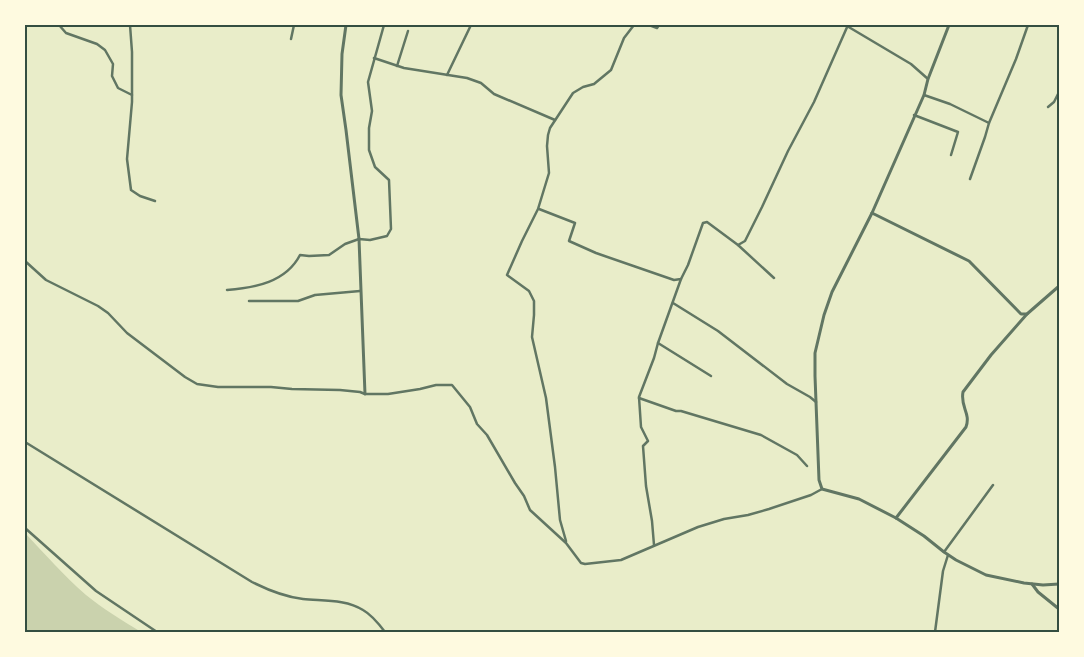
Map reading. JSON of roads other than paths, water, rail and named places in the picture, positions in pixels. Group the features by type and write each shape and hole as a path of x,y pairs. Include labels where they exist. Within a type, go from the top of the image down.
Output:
{"street":[{"path":"59,25 66,33 96,44 105,50 113,64 112,76 118,88 132,95"},
{"path":"130,25 132,95 127,158 131,190 140,196 155,200"},
{"path":"291,39 294,25"},
{"path":"346,25 342,54 341,95 348,138 359,239 365,394"},
{"path":"228,290 245,289 270,282 290,269 297,262 300,255 329,255 345,244 359,239 370,240 387,236 392,229 390,180 375,167 369,150 369,128 372,112 368,82 384,25"},
{"path":"448,75 471,25"},
{"path":"566,543 560,520 546,398 532,337 534,301 529,292 507,276 538,209 549,173 547,146 550,128 573,93 583,87 594,84 611,70 624,38 634,25"},
{"path":"649,25 657,28 659,25"},
{"path":"822,489 819,480 816,353 824,314 832,292 872,213 924,95 928,79 949,25"},
{"path":"970,179 989,122 1016,59 1028,25"},
{"path":"738,245 745,241 762,208 788,151 814,102 848,26 911,64 928,79"},
{"path":"397,66 408,31"},
{"path":"374,58 404,68 467,78 481,83 494,94 556,120"},
{"path":"1048,107 1054,102 1059,92"},
{"path":"924,95 950,104 989,122"},
{"path":"914,115 958,132 951,155"},
{"path":"538,209 575,223 569,241 596,253 674,280 681,279"},
{"path":"872,213 969,261 1021,314 1027,314"},
{"path":"654,545 643,446 648,441 641,428 638,397 703,223 707,222 738,245 774,278"},
{"path":"25,261 46,280 108,313 127,333 197,384 218,387 340,390 365,394 388,394 436,385 452,385 470,407 478,424 487,435 524,496 530,510 566,543 581,563 621,560 698,527 769,509 812,495 822,489 859,499 896,518 924,536 948,555 986,575 1008,581 1032,584 1059,584"},
{"path":"896,518 966,427 968,420 962,400 963,392 991,355 1027,314 1058,286"},
{"path":"249,301 298,301 315,295 360,291"},
{"path":"673,303 718,331 786,384 816,402"},
{"path":"658,343 712,376"},
{"path":"638,397 676,411 761,435 796,455 807,466"},
{"path":"25,442 252,582 287,596 348,604 362,609 385,632"},
{"path":"944,552 993,485"},
{"path":"25,528 96,591 156,632"},
{"path":"935,632 943,571 948,555"},
{"path":"1032,584 1038,592 1059,609"}]}
